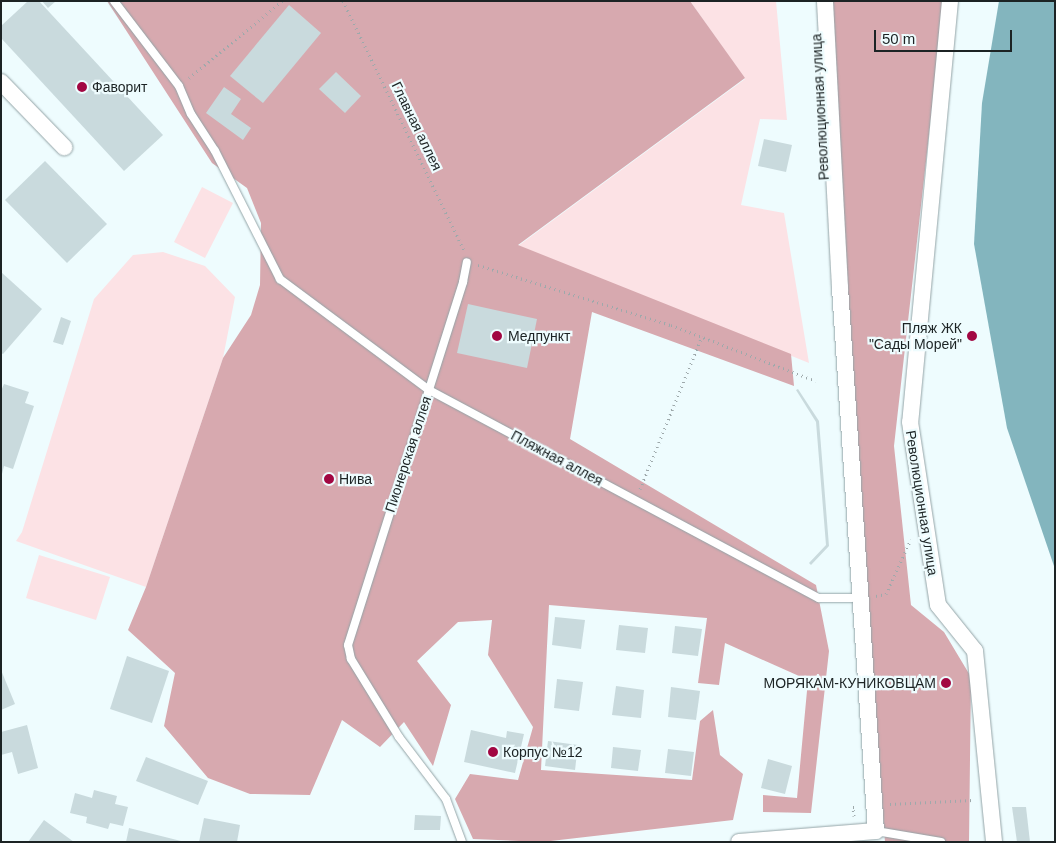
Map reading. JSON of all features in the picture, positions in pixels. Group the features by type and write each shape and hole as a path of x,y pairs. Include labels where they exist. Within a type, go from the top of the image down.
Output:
{"street":[{"name":"Революционная улица","path":"814,1 830,278 856,598 870,806 867,834"},
{"name":"Революционная улица","path":"824,1 856,598"},
{"name":"Революционная улица","path":"950,1 910,422 938,605 975,651 994,842"},
{"path":"1,82 64,147"},
{"path":"739,842 867,834"}],"lane":[{"path":"114,1 179,86"},
{"name":"Пляжная аллея","path":"179,86 191,114 215,151 280,279 429,390 819,598 856,598"},
{"name":"Пионерская аллея","path":"462,842 446,799 399,737 352,659 348,645 463,282 467,262"},
{"path":"867,834 941,842"}],"path":[{"path":"179,86 282,1"},
{"name":"Главная аллея","path":"343,1 462,246 467,262"},
{"path":"467,262 569,291 702,336 816,381"},
{"path":"635,500 702,336"},
{"path":"856,598 886,594 911,537"},
{"path":"867,834 853,807 908,802 989,800"}],"shaded area":[{"path":"107,1 690,1 745,78 518,245 791,354 794,386 592,312 570,439 816,585 829,651 811,813 763,812 763,795 797,798 808,680 725,643 719,685 698,683 707,618 549,605 541,770 692,780 700,721 713,710 720,755 743,774 733,820 542,842 473,839 455,799 470,774 518,780 533,727 488,655 492,620 458,622 417,661 451,705 433,766 404,722 380,747 342,720 310,795 250,794 208,778 164,726 175,673 128,630 146,587 223,358 251,315 260,285 261,223 247,188 212,163"},
{"path":"690,1 776,1 787,120 760,119 741,205 784,213 809,363 518,246 745,79"},
{"path":"832,1 944,1 894,446 911,605 944,632 971,677 969,842 885,842 851,388"},
{"path":"202,187 233,203 205,258 174,242"},
{"path":"163,252 205,266 235,297 223,358 146,587 16,541 22,532 94,299 133,255"},
{"path":"39,555 110,577 96,620 26,598"}],"water":[{"path":"999,1 1055,1 1055,569 1007,428 974,244 982,103"}],"building":[{"name":"Фаворит","path":"28,1 39,1 163,135 124,171 1,38 1,26"},
{"path":"42,1 56,1 48,8"},
{"path":"289,5 321,33 263,103 230,76"},
{"path":"336,72 361,96 345,113 319,89"},
{"path":"224,87 241,99 231,114 251,128 243,140 206,113"},
{"path":"764,139 792,145 786,172 758,166"},
{"path":"45,161 107,224 67,263 5,200"},
{"path":"1,272 42,309 3,354 1,353"},
{"name":"Медпункт","path":"468,304 537,319 527,368 457,353"},
{"path":"61,317 71,321 63,345 53,342"},
{"path":"4,384 29,392 25,403 34,406 13,469 4,466 2,474 1,391"},
{"path":"798,389 819,421 829,546 811,565 809,563 826,545 816,422 796,390"},
{"path":"555,617 585,620 581,649 552,645"},
{"path":"619,625 648,628 645,653 616,650"},
{"path":"675,626 702,629 698,656 672,653"},
{"path":"127,656 169,671 152,723 110,709"},
{"path":"1,670 15,704 1,710"},
{"path":"557,679 583,682 579,711 554,708"},
{"path":"616,686 644,690 641,718 612,715"},
{"path":"671,687 700,691 696,720 668,717"},
{"path":"27,725 38,768 18,774 12,752 1,755 1,732"},
{"name":"Корпус №12","path":"471,730 506,738 507,731 524,734 515,773 464,762"},
{"path":"548,741 578,745 575,770 545,766"},
{"path":"613,747 641,750 638,771 611,768"},
{"path":"668,749 694,752 691,776 665,773"},
{"path":"146,757 208,781 198,805 136,781"},
{"path":"768,759 792,766 785,794 761,788"},
{"path":"94,790 117,796 115,804 128,807 123,826 110,823 108,829 86,823 87,817 70,813 75,793 92,798"},
{"path":"1012,807 1026,807 1030,842 1017,842"},
{"path":"415,815 441,816 440,830 414,830"},
{"path":"204,818 240,825 237,842 199,842"},
{"path":"44,820 74,842 28,842"},
{"path":"129,828 181,841 181,842 126,842"}],"place":[{"name":"Фаворит","path":"82,87"},
{"name":"Медпункт","path":"497,336"},
{"name":"Пляж ЖК \"Сады Морей\"","path":"972,336"},
{"name":"Нива","path":"329,479"},
{"name":"МОРЯКАМ-КУНИКОВЦАМ","path":"946,683"},
{"name":"Корпус №12","path":"493,752"}]}
